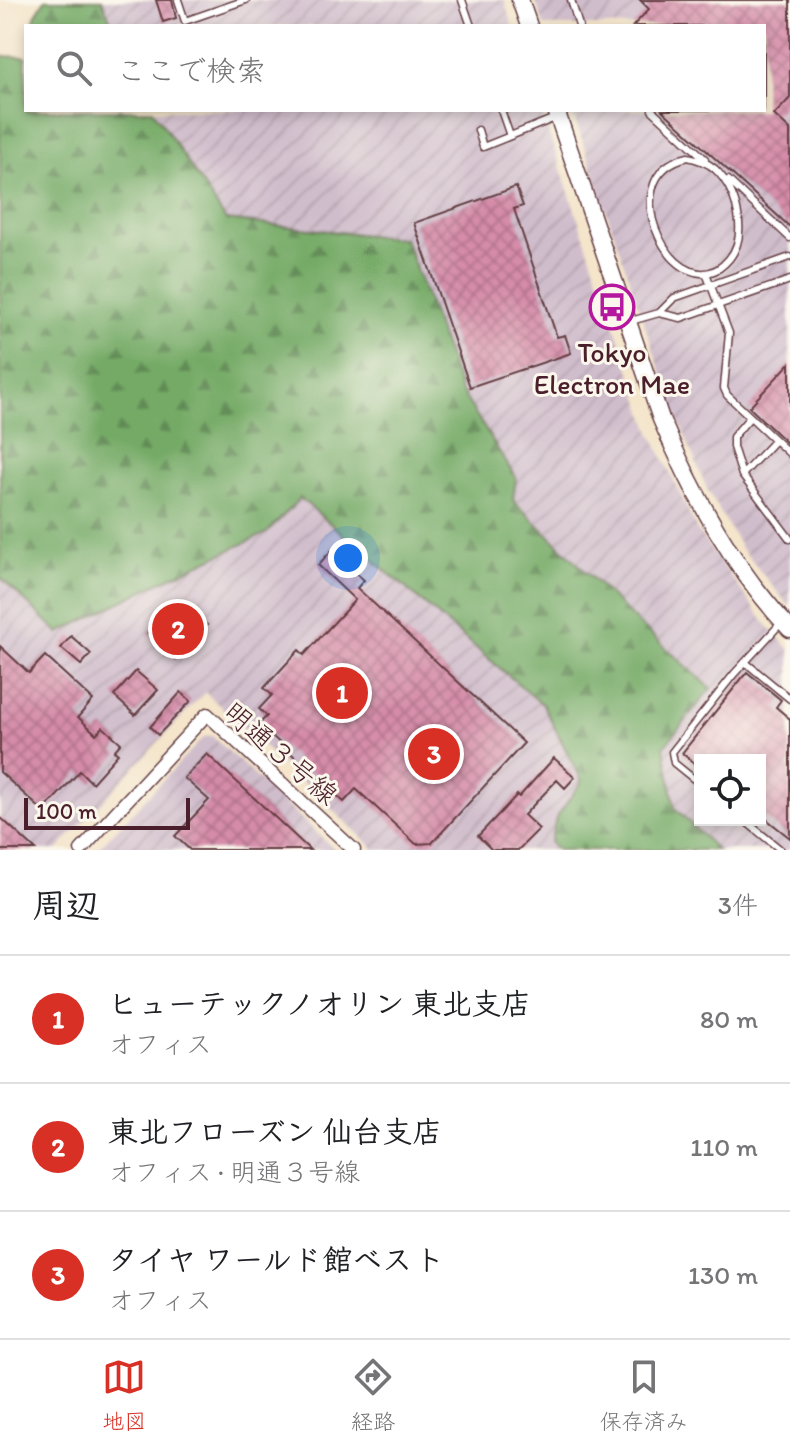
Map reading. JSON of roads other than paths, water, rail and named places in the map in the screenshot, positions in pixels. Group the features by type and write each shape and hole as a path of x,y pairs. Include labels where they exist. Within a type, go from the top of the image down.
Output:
{"street":[{"path":"520,0 528,24"},
{"path":"558,114 661,419 705,513 732,557 786,625"},
{"name":"明通３号線","path":"81,850 207,714 354,850"}],"lane":[{"path":"178,0 185,21 246,0"},
{"path":"462,0 470,24"},
{"path":"571,0 578,24"},
{"path":"502,112 510,136"},
{"path":"654,112 790,238"},
{"path":"478,130 483,147 558,114"},
{"path":"688,157 702,160 716,170 735,202 739,240 727,261 706,273 686,268 674,260 659,242 650,203 662,169 673,160 688,157"},
{"path":"659,313 674,298 790,257"},
{"path":"706,273 729,333 724,388 727,395 790,454"},
{"path":"628,321 659,313 681,318 790,280"},
{"path":"750,417 733,437 742,475 790,539"},
{"path":"742,475 775,440"},
{"path":"694,779 674,763 672,752 745,662 786,625"},
{"path":"745,662 790,699"},
{"path":"751,826 781,850"}],"place":[{"name":"Tokyo Electron Mae","path":"612,307"},
{"name":"東北フローズン 仙台支店","path":"178,629"},
{"name":"ヒューテックノオリン 東北支店","path":"342,693"},
{"name":"タイヤ ワールド館ベスト","path":"434,754"}]}
